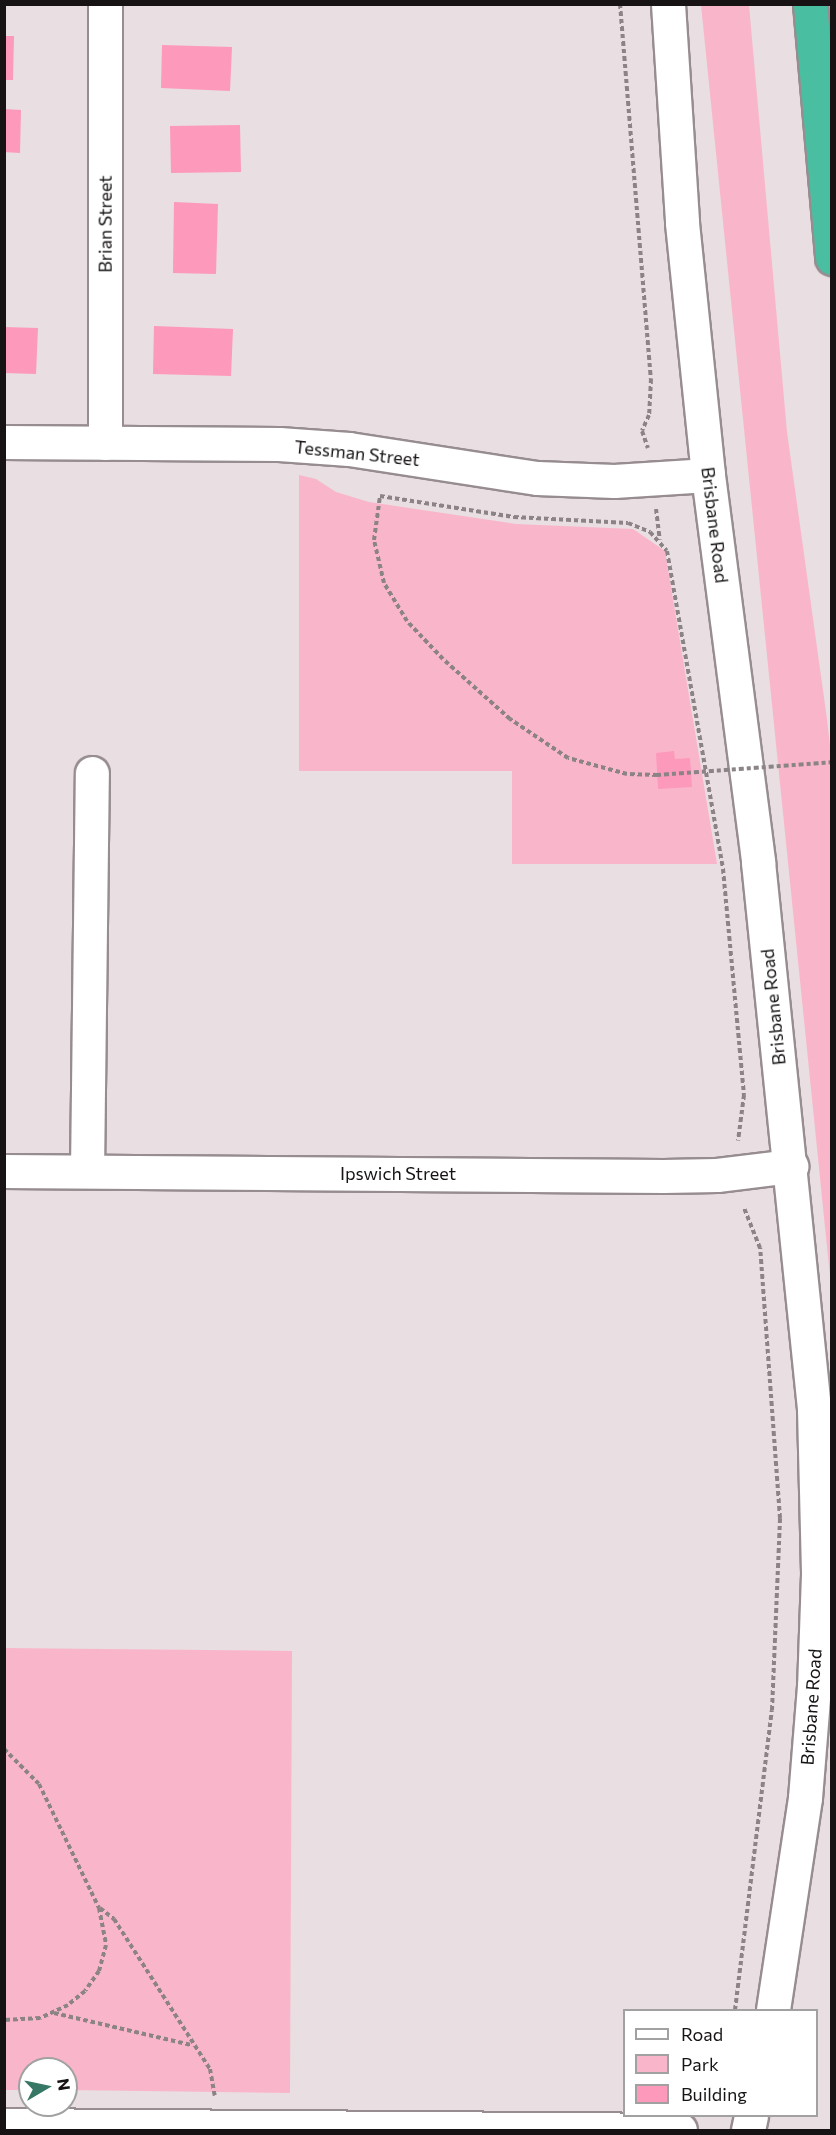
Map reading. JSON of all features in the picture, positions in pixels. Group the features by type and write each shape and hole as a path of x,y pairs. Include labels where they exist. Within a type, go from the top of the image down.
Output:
{"highway":[{"path":"810,4 831,258"}],"street":[{"name":"Brian Street","path":"105,4 105,443"},
{"name":"Brisbane Road","path":"668,4 682,223 708,476 758,862 814,1409 818,1574 805,1798 788,1929 773,2009"},
{"name":"Tessman Street","path":"4,442 349,449 572,480 708,476"},
{"path":"87,1171 92,773"},
{"name":"Ipswich Street","path":"4,1171 663,1176 717,1175 790,1166"},
{"path":"4,2125 680,2130"}],"path":[{"path":"620,4 651,379 649,415 642,432 647,442"},
{"path":"738,1142 744,1095 723,869 667,551 650,532 628,523 514,517 380,496 374,540 384,583 407,621 443,659 510,719 568,758 617,772 657,775 831,762"},
{"path":"735,2009 772,1710 780,1518 760,1248 744,1208"},
{"path":"4,1749 39,1784 99,1908 106,1945 99,1971 86,1991 53,2013 40,2018 4,2020"},
{"path":"99,1908 114,1919 192,2045 210,2069 219,2126"},
{"path":"53,2013 192,2045"}],"green space":[{"path":"701,5 749,5 787,432 832,764 831,1286"},
{"path":"299,475 316,479 336,492 369,502 516,524 633,529 665,551 717,864 512,864 512,771 299,771"},
{"path":"5,1648 292,1651 290,2093 78,2090 78,2057 18,2057 18,2090 5,2090"}],"building":[{"path":"4,36 14,36 13,80 4,80"},
{"path":"162,45 232,47 230,91 161,88"},
{"path":"4,109 21,110 20,153 4,152"},
{"path":"240,125 241,172 171,173 170,126"},
{"path":"174,202 218,204 216,274 173,273"},
{"path":"154,326 233,329 231,376 153,374"},
{"path":"4,327 38,328 36,374 4,373"},
{"path":"674,751 675,759 690,758 692,787 658,789 656,753"}]}
